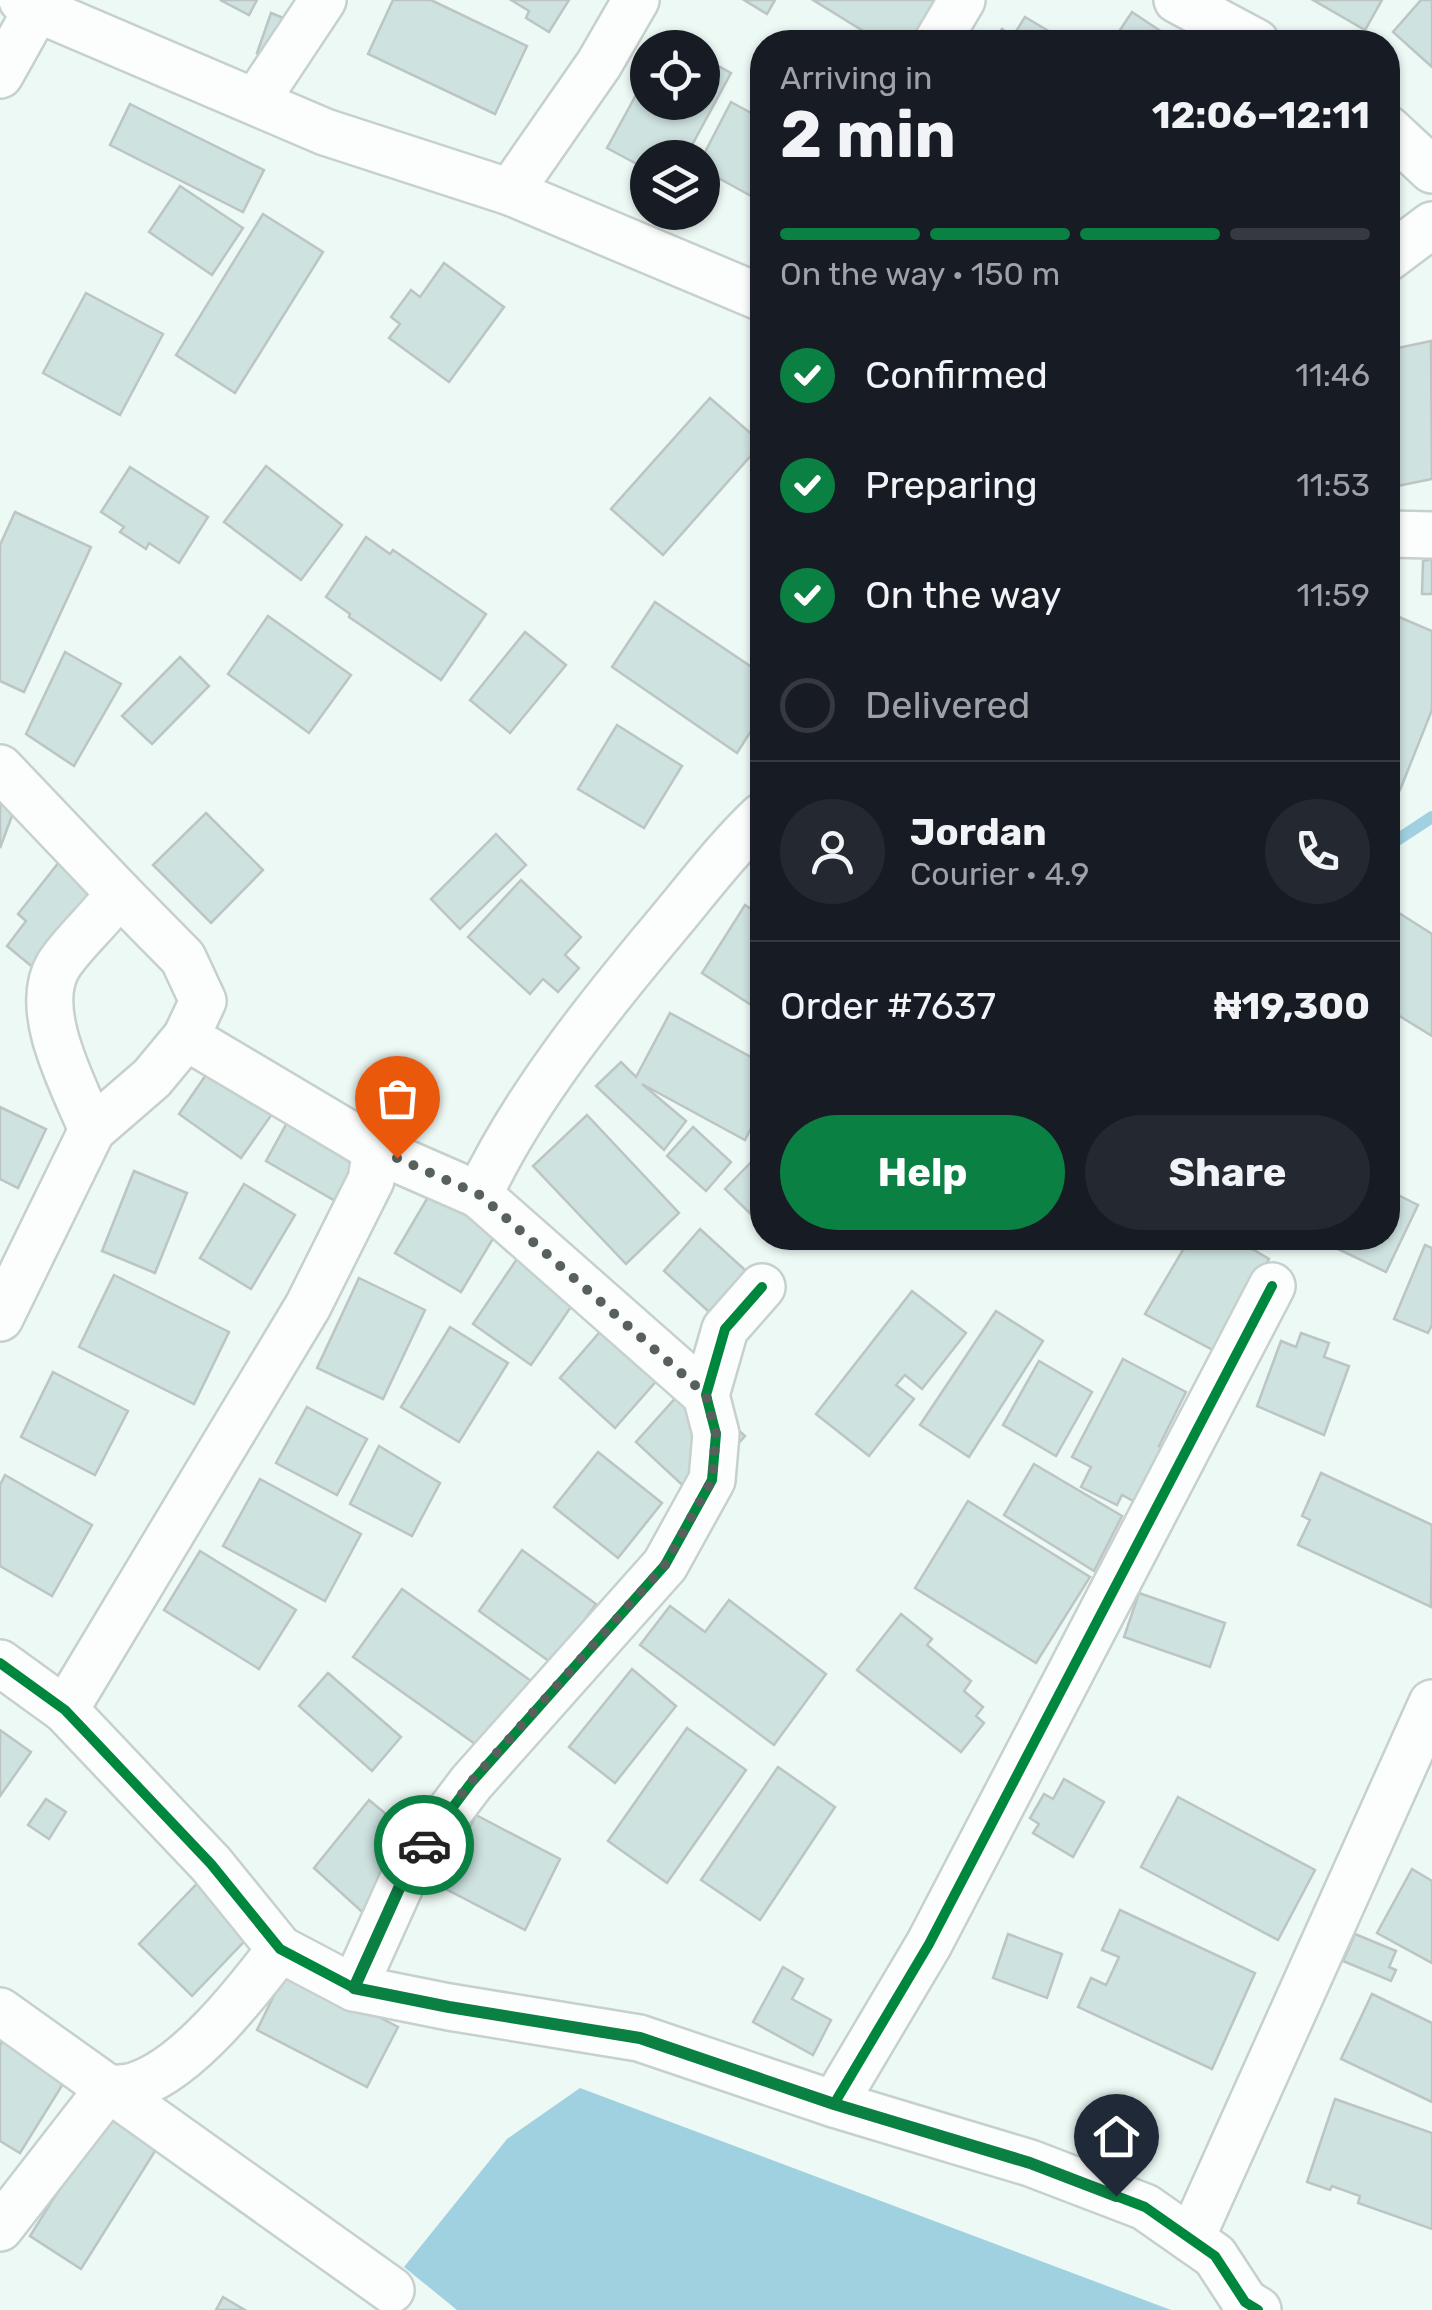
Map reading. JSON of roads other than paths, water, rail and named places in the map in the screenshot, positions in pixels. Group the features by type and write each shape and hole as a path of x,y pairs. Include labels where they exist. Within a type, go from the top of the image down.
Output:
{"street":[{"path":"256,101 323,0"},
{"path":"510,192 599,64 636,0"},
{"path":"945,30 962,0"},
{"path":"1177,0 1233,30"},
{"path":"0,75 29,5 325,132 510,192 750,293"},
{"path":"1400,140 1432,170"},
{"path":"1400,249 1432,225"},
{"path":"1400,534 1432,535"},
{"path":"0,768 184,958 204,1001 186,1037 152,1078 92,1130 0,1318"},
{"path":"480,1195 494,1164 620,980 750,827"},
{"path":"92,1130 60,1051 47,1000 58,966 119,893"},
{"path":"186,1037 376,1150 480,1195 706,1395"},
{"path":"64,1710 308,1306 371,1180 376,1150"},
{"path":"834,2104 929,1944 1272,1286"},
{"path":"354,1988 410,1864 470,1783 665,1565 712,1480 716,1434 706,1395 725,1329 762,1287"},
{"path":"0,1663 64,1710 211,1864 280,1949 354,1988 640,2038 834,2104 1030,2163 1144,2206 1216,2256 1245,2302 1258,2310"},
{"path":"1191,2240 1432,1702"},
{"path":"0,2228 108,2089 140,2084 190,2052 248,1992 280,1949"},
{"path":"0,2010 391,2290"}],"water":[{"path":"580,2088 1171,2310 457,2310 404,2267 507,2139"}],"waterway":[{"path":"1400,838 1432,817"}]}
